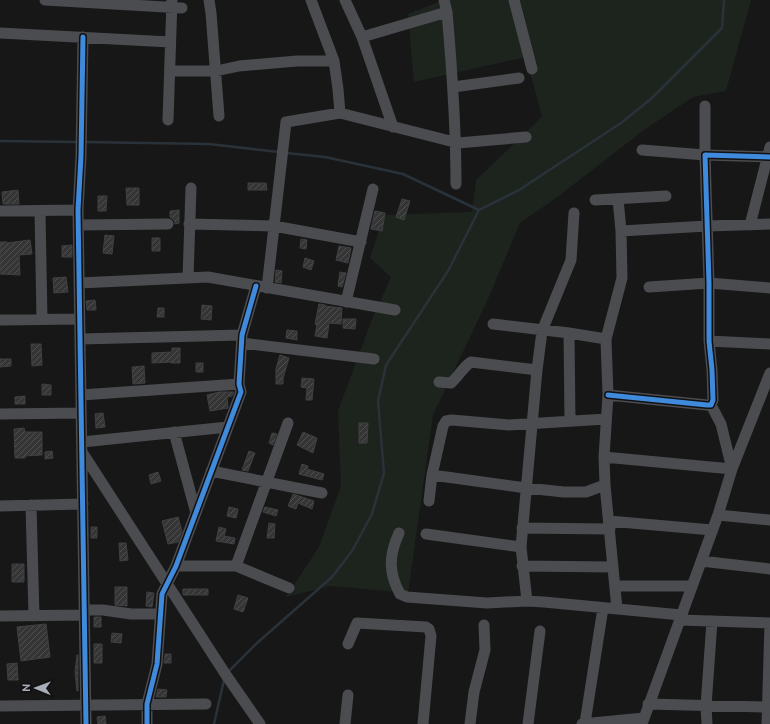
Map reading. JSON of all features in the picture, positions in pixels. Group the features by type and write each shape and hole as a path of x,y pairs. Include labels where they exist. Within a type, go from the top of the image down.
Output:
{"street":[{"path":"45,0 175,5 170,42 168,120"},
{"path":"208,0 220,116"},
{"path":"311,0 334,61 340,113"},
{"path":"345,0 362,37 393,127"},
{"path":"444,0 447,12 453,87 456,143 456,184"},
{"path":"514,0 532,69"},
{"path":"362,37 447,12"},
{"path":"0,33 170,42"},
{"path":"83,37 82,136 78,225 86,724"},
{"path":"170,71 216,71 246,65 297,61 334,61"},
{"path":"453,87 519,78"},
{"path":"705,106 709,341 713,378 713,400 711,404 721,424 732,469"},
{"path":"147,724 147,704 157,664 162,594 166,583 176,566 241,392 239,384 242,339 262,287 274,226 286,122 340,113 456,143 526,137"},
{"path":"642,150 705,155 769,153 750,225"},
{"path":"188,278 191,188"},
{"path":"346,302 373,189"},
{"path":"595,200 666,196"},
{"path":"618,199 621,231 622,278 606,339 608,395 604,457 605,485 618,609"},
{"path":"40,210 42,319"},
{"path":"0,211 78,210"},
{"path":"527,602 521,547 537,370 542,331 571,260 574,213"},
{"path":"78,225 168,224"},
{"path":"189,224 274,226 361,242"},
{"path":"621,231 770,224"},
{"path":"79,283 208,277 395,310"},
{"path":"649,287 709,283 770,288"},
{"path":"0,320 80,318"},
{"path":"493,324 606,339"},
{"path":"569,333 570,421"},
{"path":"80,339 242,339 374,358"},
{"path":"709,341 770,344"},
{"path":"439,382 451,383 459,377 468,364 472,362 537,370"},
{"path":"603,608 583,724 643,721 718,515 732,469 770,373"},
{"path":"81,395 239,384"},
{"path":"608,395 707,405 711,404"},
{"path":"0,414 81,413"},
{"path":"429,501 432,475 443,426 446,421 452,420 509,425 606,419"},
{"path":"236,566 288,423"},
{"path":"82,446 174,432 228,427"},
{"path":"174,432 196,513"},
{"path":"82,446 166,583 260,724"},
{"path":"604,457 732,469"},
{"path":"211,471 322,493"},
{"path":"432,475 564,492 586,492 605,485"},
{"path":"0,506 83,504"},
{"path":"31,505 34,616"},
{"path":"718,515 770,520"},
{"path":"522,528 609,525 712,530"},
{"path":"399,533 394,544 391,560 392,576 400,594 407,597 487,603 527,602 618,609 712,621 770,623 767,724"},
{"path":"426,534 521,547"},
{"path":"701,561 770,569"},
{"path":"176,566 236,566 289,588"},
{"path":"522,566 613,567"},
{"path":"615,586 692,586"},
{"path":"0,616 34,616 84,613 103,610 131,614 160,614"},
{"path":"706,724 712,621"},
{"path":"348,644 357,624 426,628 429,630 432,636 423,724"},
{"path":"470,724 474,692 485,650 484,625"},
{"path":"528,724 540,631"},
{"path":"345,724 348,695"},
{"path":"0,706 206,704"},
{"path":"648,704 768,706"}],"shaded area":[{"path":"444,0 751,0 726,91 693,97 644,130 556,198 520,223 488,299 433,415 408,593 330,586 286,597 319,547 341,486 338,411 371,322 391,277 370,258 384,215 472,212 476,180 542,117 526,57 414,82 408,14"}],"building":[{"path":"248,183 266,183 267,190 248,190"},
{"path":"126,188 139,188 139,205 127,205"},
{"path":"18,190 19,204 3,204 2,192"},
{"path":"98,196 107,196 106,211 98,211"},
{"path":"402,199 410,201 404,220 396,217"},
{"path":"179,210 179,223 175,224 174,220 170,217 170,211"},
{"path":"375,211 385,213 382,231 371,229"},
{"path":"105,235 114,236 112,254 103,253"},
{"path":"152,238 160,238 160,251 152,251"},
{"path":"301,239 307,240 306,249 300,248"},
{"path":"30,240 32,254 19,255 20,275 0,274 0,242 7,243"},
{"path":"72,245 72,257 62,257 62,246"},
{"path":"339,246 351,248 348,263 336,260"},
{"path":"305,258 314,261 311,270 303,267"},
{"path":"276,270 282,271 281,283 275,282"},
{"path":"340,272 346,273 342,287 338,286"},
{"path":"66,277 68,292 54,293 53,278"},
{"path":"95,300 96,310 87,310 86,301"},
{"path":"319,304 342,308 341,324 329,323 327,338 315,336 317,325 315,324"},
{"path":"202,305 212,306 211,320 201,319"},
{"path":"158,308 164,308 164,317 157,317"},
{"path":"343,319 356,319 355,329 343,328"},
{"path":"287,330 297,331 297,340 286,338"},
{"path":"31,344 41,344 42,365 32,366"},
{"path":"172,348 180,348 180,363 152,363 152,353 172,352"},
{"path":"280,355 289,358 283,378 283,384 276,384 276,369"},
{"path":"0,359 11,359 11,366 0,367"},
{"path":"196,363 203,363 203,372 196,372"},
{"path":"144,366 145,383 133,384 132,367"},
{"path":"302,378 314,379 312,400 306,400 307,388 301,387"},
{"path":"42,384 51,385 51,395 42,395"},
{"path":"219,392 234,392 232,396 227,397 228,408 210,411 207,395"},
{"path":"25,396 25,404 15,404 15,397"},
{"path":"103,413 105,427 96,428 95,414"},
{"path":"359,423 368,423 367,443 359,443"},
{"path":"24,428 25,432 42,432 42,455 15,458 14,429"},
{"path":"303,432 317,438 313,453 297,445"},
{"path":"272,433 277,434 273,445 269,443"},
{"path":"52,451 53,458 45,459 45,452"},
{"path":"249,451 255,453 248,471 242,470"},
{"path":"302,464 308,466 307,469 324,474 322,480 299,474"},
{"path":"158,472 161,481 151,484 149,475"},
{"path":"293,494 314,501 312,509 298,503 296,509 288,506"},
{"path":"229,507 238,509 236,518 227,516"},
{"path":"265,507 278,510 276,516 263,512"},
{"path":"178,517 182,531 178,542 168,544 162,521"},
{"path":"269,523 275,524 274,538 267,538"},
{"path":"91,527 97,527 97,538 91,538"},
{"path":"219,527 226,529 224,536 235,538 234,544 216,541"},
{"path":"119,543 126,543 128,560 120,561"},
{"path":"12,564 24,564 24,582 12,582"},
{"path":"115,587 127,587 127,606 115,605"},
{"path":"183,589 208,589 208,595 183,595"},
{"path":"147,592 154,593 152,607 146,606"},
{"path":"238,595 248,598 243,612 234,609"},
{"path":"94,617 101,617 101,627 94,627"},
{"path":"46,624 50,657 21,661 17,627"},
{"path":"112,633 122,634 121,643 111,642"},
{"path":"94,644 102,644 102,663 94,663"},
{"path":"165,654 171,654 171,663 164,663"},
{"path":"78,655 78,691 75,672"},
{"path":"17,663 18,680 8,680 7,664"},
{"path":"158,689 167,690 166,697 156,697"},
{"path":"105,716 106,724 98,724 97,717"}],"waterway":[{"path":"228,672 257,643 332,577 352,551 372,514 384,473 378,401 386,365 448,271 479,210 519,190 621,123 652,98 722,28 724,0"},
{"path":"0,141 77,142"},
{"path":"84,142 209,144 279,152"},
{"path":"286,153 325,157 403,174 479,210"},
{"path":"214,724 224,680"}],"cycle path":[{"path":"83,37 81,156 78,210 86,724"},
{"path":"608,395 711,405 713,400 709,341 709,283 705,155 770,157"},
{"path":"147,724 147,704 157,664 162,594 176,566 241,392 239,384 242,335 256,286"}]}
